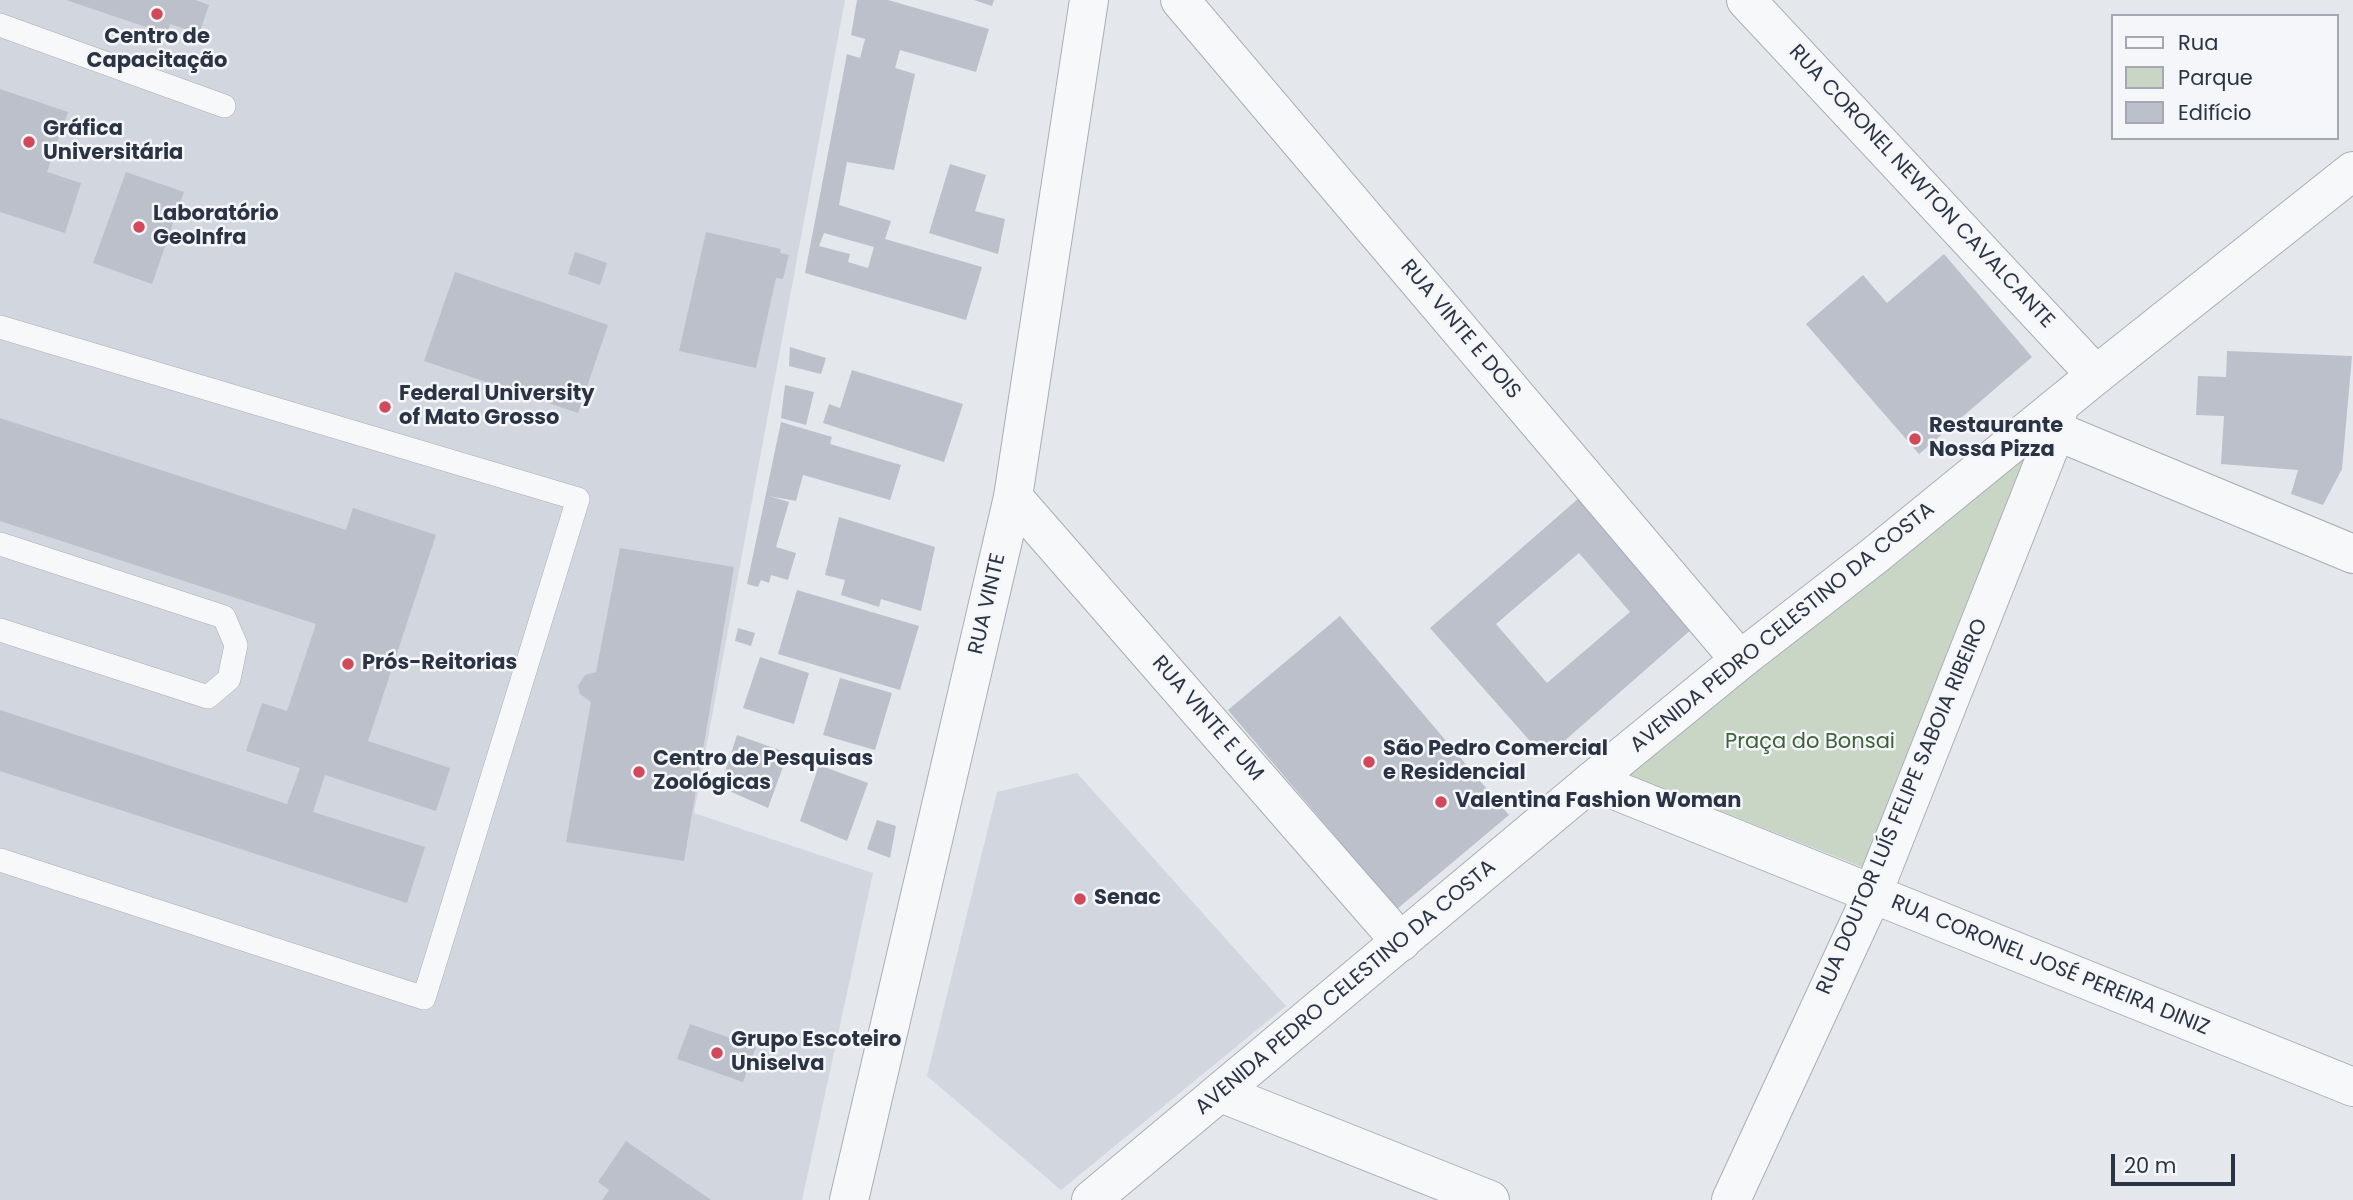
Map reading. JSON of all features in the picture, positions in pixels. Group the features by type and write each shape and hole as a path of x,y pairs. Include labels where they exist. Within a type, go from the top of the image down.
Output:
{"street":[{"name":"RUA VINTE","path":"849,1200 1013,497 1089,0"},
{"name":"RUA VINTE E DOIS","path":"1180,0 1740,660"},
{"name":"RUA CORONEL NEWTON CAVALCANTE","path":"1746,0 2096,375"},
{"name":"AVENIDA PEDRO CELESTINO DA COSTA","path":"1091,1200 1740,660 2057,419 2096,375 2353,171"},
{"path":"2057,419 2353,555"},
{"name":"RUA DOUTOR LUÍS FELIPE SABOIA RIBEIRO","path":"1731,1200 1872,895 2057,419"},
{"name":"RUA VINTE E UM","path":"1013,497 1401,942"},
{"name":"RUA CORONEL JOSÉ PEREIRA DINIZ","path":"1592,781 2353,1087"},
{"path":"1221,1093 1490,1200"}],"lane":[{"path":"0,25 223,106"},
{"path":"0,327 578,499 424,998 0,860"},
{"path":"0,544 224,617 236,645 229,680 208,697 0,630"}],"shaded area":[{"name":"Federal University of Mato Grosso","path":"0,0 845,0 694,813 873,873 802,1200 0,1200"},
{"name":"Senac","path":"1077,773 1286,1006 1061,1190 927,1076 997,792"}],"green space":[{"name":"Praça do Bonsai","path":"2049,420 1862,867 1624,773"}],"building":[{"name":"Centro de Capacitação","path":"66,0 195,0 209,5 199,34 170,24 167,34"},
{"path":"857,0 888,0 989,29 976,72 900,50 895,68 915,74 894,170 847,162 839,205 891,221 885,239 982,267 966,320 805,273 847,54 860,58 865,39 851,35","holes":["824,233 874,247 868,268 848,262 850,254 819,246"]},
{"path":"974,0 994,0 992,6"},
{"name":"Gráfica Universitária","path":"0,89 68,112 47,172 81,183 65,233 0,212"},
{"path":"950,164 986,175 975,211 1005,219 998,254 929,233"},
{"name":"Laboratório GeoInfra","path":"126,172 184,192 152,284 93,263"},
{"path":"706,232 781,249 780,253 789,255 783,279 776,278 756,368 679,351"},
{"path":"575,252 607,263 600,285 568,274"},
{"path":"1944,254 2032,357 1919,454 1806,324 1863,275 1887,303"},
{"path":"455,272 608,325 578,413 424,361"},
{"path":"790,347 826,358 821,374 789,366"},
{"path":"2227,351 2352,356 2342,469 2323,505 2291,494 2298,470 2221,464 2224,416 2196,415 2198,376 2226,377"},
{"path":"852,370 963,404 944,462 823,423 829,404 840,408"},
{"path":"785,385 814,392 806,425 781,418"},
{"name":"Prós-Reitorias","path":"0,418 346,530 353,508 436,535 368,741 450,768 436,811 325,775 313,812 425,847 407,903 0,771 0,710 287,804 300,768 246,751 262,703 287,711 316,624 0,521"},
{"path":"781,422 832,437 830,444 901,465 890,500 803,475 796,501 769,496 789,502 776,547 796,553 788,580 771,575 769,583 761,580 758,587 747,584"},
{"path":"1579,498 1693,628 1545,758 1430,628","holes":["1579,553 1630,612 1547,683 1496,624"]},
{"path":"839,517 935,547 921,611 881,599 879,607 841,595 845,580 825,575"},
{"name":"Centro de Pesquisas Zoológicas","path":"620,548 734,567 684,861 566,842 591,702 580,694 578,686 585,675 596,672"},
{"path":"797,590 919,626 900,690 778,654"},
{"name":"São Pedro Comercial e Residencial","path":"1340,616 1509,815 1397,909 1228,710"},
{"path":"738,628 755,633 751,646 735,641"},
{"path":"760,657 809,673 794,724 743,708"},
{"path":"840,678 892,693 875,750 823,735"},
{"path":"737,735 788,753 768,808 720,787"},
{"path":"819,765 868,783 847,841 800,821"},
{"path":"877,820 896,826 890,858 867,849"},
{"name":"Grupo Escoteiro Uniselva","path":"690,1024 756,1047 743,1082 677,1059"},
{"path":"626,1141 711,1200 602,1200 609,1190 598,1182"}],"place":[{"name":"Centro de Capacitação","path":"157,14"},
{"name":"Gráfica Universitária","path":"29,142"},
{"name":"Laboratório GeoInfra","path":"139,227"},
{"name":"Federal University of Mato Grosso","path":"385,407"},
{"name":"Restaurante Nossa Pizza","path":"1915,439"},
{"name":"Prós-Reitorias","path":"348,664"},
{"name":"São Pedro Comercial e Residencial","path":"1369,762"},
{"name":"Centro de Pesquisas Zoológicas","path":"639,772"},
{"name":"Valentina Fashion Woman","path":"1441,802"},
{"name":"Senac","path":"1080,899"},
{"name":"Grupo Escoteiro Uniselva","path":"717,1053"}]}
